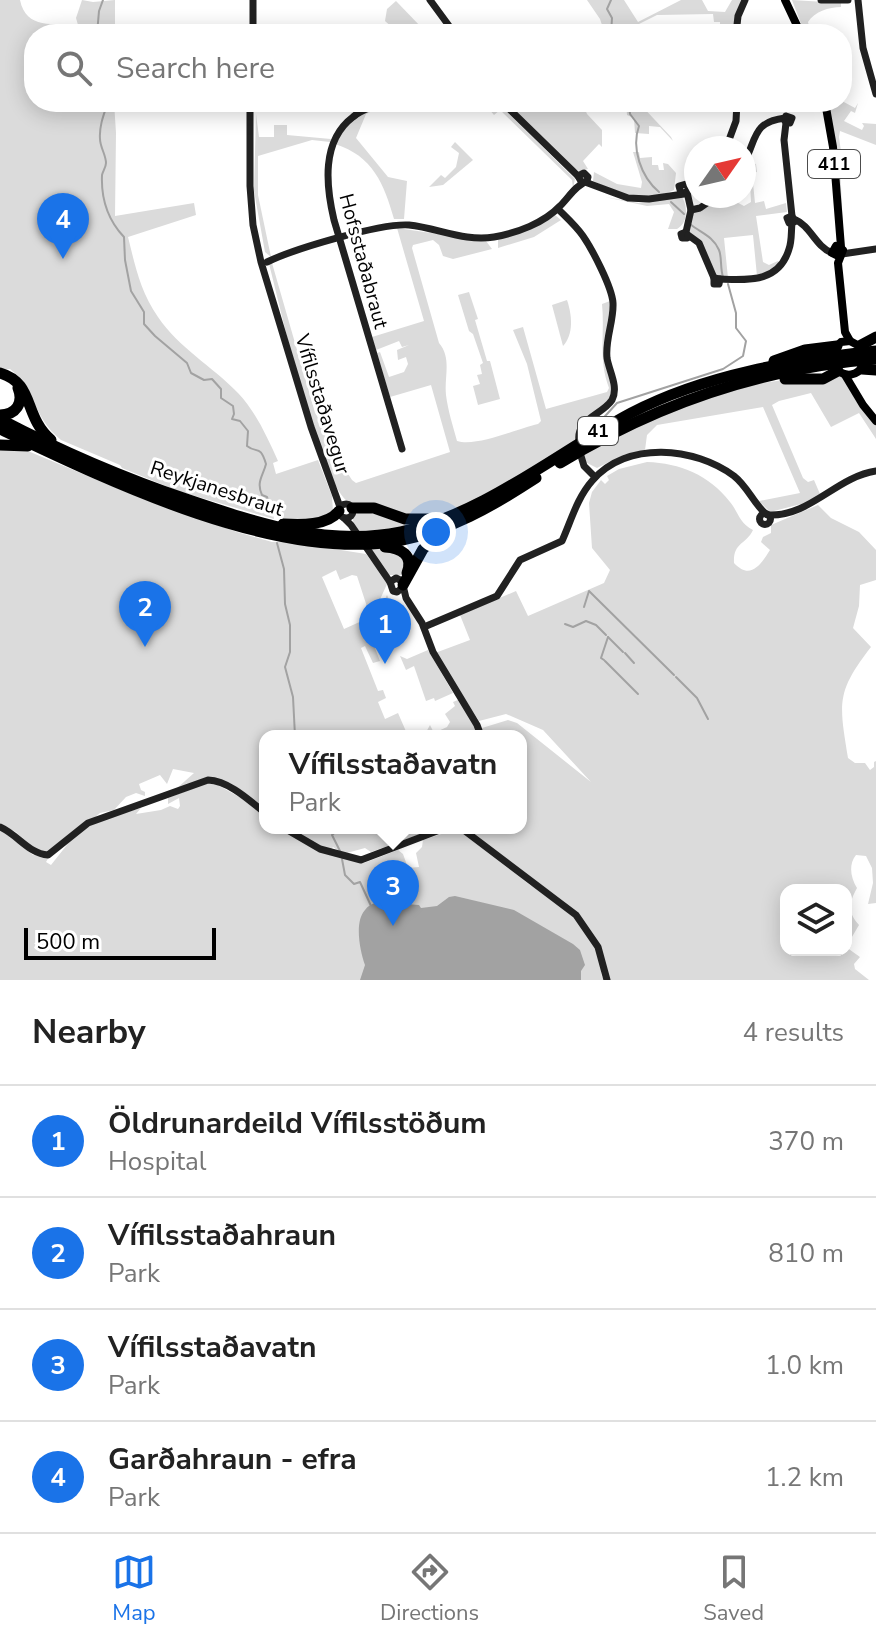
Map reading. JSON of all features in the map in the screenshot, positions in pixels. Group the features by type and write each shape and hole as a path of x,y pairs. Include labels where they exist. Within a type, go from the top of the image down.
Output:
{"highway":[{"path":"858,345 876,337"},
{"path":"756,374 805,350 837,346"},
{"name":"Reykjanesbraut","path":"0,429 47,453 156,497 249,529 304,542 357,544 396,541 452,519 633,412 696,386 876,351"},
{"name":"Reykjanesbraut","path":"756,374 876,359"},
{"path":"756,374 820,379 841,373"},
{"path":"0,417 13,412 20,397 17,388 2,376"},
{"path":"2,376 22,386 37,426 61,449"},
{"name":"Reykjanesbraut","path":"0,417 61,449 156,489 247,520 301,533 365,536 452,519"},
{"path":"0,445 22,445 47,453"},
{"path":"247,520 305,524 374,508 415,521 452,519"},
{"path":"396,583 425,546 452,519"},
{"path":"357,544 404,552 409,559 409,568 405,577 396,583"}],"main road":[{"path":"787,0 798,24"},
{"name":"411","path":"827,112 833,147 841,335 832,360 876,419"},
{"name":"411","path":"837,251 844,327 866,357 865,370 856,381 876,419"},
{"path":"837,346 858,345"},
{"path":"841,373 865,370"}],"street":[{"path":"251,0 251,24"},
{"path":"430,0 447,24"},
{"path":"737,24 746,0"},
{"path":"821,0 848,0"},
{"path":"859,0 863,48 876,94"},
{"name":"Vífilsstaðavegur","path":"251,112 249,161 253,214 280,321 336,496 370,553 396,583 424,627 435,656 479,730"},
{"name":"Hofsstaðabraut","path":"361,112 340,130 333,145 328,188 402,449"},
{"path":"512,112 582,181 628,198 649,199 684,190"},
{"path":"730,136 736,112"},
{"path":"700,208 691,210 688,234 701,247 718,279 754,280 775,271 788,252 792,220 785,122 768,121 759,127 755,136"},
{"path":"265,260 378,227 399,225 467,237 492,237 532,226 558,209 582,181"},
{"path":"558,209 584,238 611,294 613,305 607,352 613,396 581,427 579,441"},
{"path":"792,220 806,225 820,243 837,251 876,247"},
{"path":"424,627 497,596 520,560 560,543 580,499 595,477 630,457 653,452 675,453 733,475 745,486 766,517 804,507 833,489 876,472"},
{"path":"581,456 584,466 595,477"},
{"path":"0,827 16,835 35,853 48,855 88,823 208,780 230,787 259,809"},
{"path":"292,834 320,849 361,860 429,834"},
{"path":"469,834 576,915 597,945 607,980"}],"shaded area":[{"path":"0,0 20,0 28,16 35,21 51,24 24,24 24,112 115,112 115,216 194,203 196,215 128,237 142,288 166,328 228,383 250,408 278,461 273,463 276,474 318,460 332,496 333,512 324,518 284,522 281,512 273,513 274,519 178,491 122,468 61,440 44,422 25,385 10,369 0,369"},
{"path":"82,0 115,0 115,24 78,24 76,18"},
{"path":"587,0 624,0 638,22 681,0 702,0 708,11 725,12 732,0 741,0 736,24 714,22 713,14 657,15 639,24 602,24"},
{"path":"792,0 841,3 841,7 827,9 814,15 808,24 801,24"},
{"path":"396,1 418,24 388,24 385,21 387,9"},
{"path":"370,112 366,114 356,138 388,177 407,181 404,219 394,219 381,183 368,164 348,149 335,144 362,115"},
{"path":"502,112 507,112 575,179 573,188 572,180"},
{"path":"514,112 586,112 602,130 602,147 599,144 583,161 588,169 574,169"},
{"path":"627,112 647,112 673,141 660,127 649,126 649,134 635,133 634,118"},
{"path":"827,112 850,112 844,121 862,130 862,123 876,124 876,145 840,131 842,159 850,161 840,166 844,247"},
{"path":"256,114 259,137 274,137 274,125 287,125 287,135 331,139 330,142 312,140 258,156 258,195 271,257 265,252 254,191"},
{"path":"455,142 473,160 443,185 429,187 441,175 445,178 456,167 459,153 451,147"},
{"path":"633,152 639,152 640,158 652,157 652,165 658,165 659,170 664,170 663,163 668,164 676,173 674,190 653,196 633,196 593,181 594,172 617,184 641,188"},
{"path":"605,197 639,203 682,197 685,219 677,229 668,229 674,212 669,204 647,206"},
{"path":"764,201 766,209 786,203 787,212 756,216 763,262 769,265 780,263 770,272 757,276 753,235 724,238 728,278 716,276 702,246 688,234 692,214 701,208 756,208 756,203"},
{"path":"555,215 561,220 534,237 498,248 498,239"},
{"path":"397,228 486,241 492,249 453,259 443,256 439,245 433,240 413,245 412,248 445,355 446,395 457,441 486,440 541,421 527,364 513,330 523,327 546,409 607,392 602,304 610,301 609,370 612,396 583,423 576,440 491,493 442,516 427,519 350,503 338,490 314,432 269,264 272,263 314,409 331,448 356,483 450,452 431,385 390,397 377,353 380,352 389,377 404,372 408,364 406,357 398,360 397,350 409,345 402,347 399,341 376,350 372,337 424,321"},
{"path":"469,292 500,399 478,405 473,386 480,384 477,375 482,374 480,365 483,363 458,295"},
{"path":"567,300 571,324 563,346 552,305"},
{"path":"836,375 843,377 856,401 876,425 876,439 859,413 831,427 811,393 772,405 803,478 808,482 814,480 820,494 805,503 770,512 759,501 800,493 763,407 657,425 647,435 645,450 623,455 597,468 585,462 583,453 639,424 717,393 774,381"},
{"path":"23,449 143,499 272,542 366,554 388,582 371,619 357,576 340,580 336,570 322,577 344,629 364,620 380,661 373,663 365,646 361,648 378,691 383,690 386,698 378,702 385,719 398,713 405,730 259,730 259,808 220,781 176,789 194,773 173,769 167,784 160,775 139,784 145,796 136,793 126,797 114,810 100,813 51,854 29,847 16,832 0,825 0,450"},
{"path":"647,462 682,468 713,484 753,530 734,556 734,563 745,570 750,571 758,566 770,550 761,542 771,533 771,525 818,505 831,518 859,532 876,550 876,580 860,585 853,628 871,647 846,687 842,711 848,758 855,763 865,763 870,770 876,761 876,903 868,904 873,883 872,868 866,856 856,855 852,863 851,872 857,888 852,898 852,884 780,884 780,956 852,956 852,951 860,957 854,964 855,969 869,980 609,980 601,971 606,980 0,980 0,829 33,855 49,857 46,862 51,865 74,836 97,821 141,808 136,814 170,806 178,809 179,798 168,804 168,798 207,783 216,784 241,798 259,812 259,834 290,834 316,849 364,863 398,850 403,854 408,868 419,867 416,853 422,847 423,840 442,834 464,834 530,885 566,903 472,834 527,834 527,731 591,782 543,730 506,714 479,721 435,653 470,640 460,615 516,591 528,616 604,583 610,570 592,548 589,503 592,492 601,480 605,484 609,480 607,476 619,469"},
{"path":"354,510 422,523 358,531 353,521"},
{"path":"369,548 392,550 406,559 403,575 389,575"},
{"path":"387,595 399,621 396,626 385,630 380,623 372,626"},
{"path":"428,650 453,693 435,701 434,698 426,701 414,666 406,670 400,656 407,659"},
{"path":"460,699 476,730 440,730 450,722 445,714 455,706 453,702"},
{"path":"508,720 526,730 482,730 482,728"},
{"path":"296,834 420,834 371,852 365,848 343,854 333,847 329,852"},
{"path":"455,896 514,910 573,944 580,950 585,965 581,980 360,980 365,965 359,929 367,908 388,898 392,903 419,905 421,908 437,906"},
{"path":"852,916 859,925 852,937"}],"waterway":[{"path":"98,24 103,0"},
{"path":"611,0 607,9 612,24"},
{"path":"105,112 100,134 106,163 102,175 103,192 110,216 124,237 131,291 144,312 144,324 187,363 191,373 204,380 212,379 221,389 221,398 233,406 232,419 240,421 248,431 247,446 260,452 264,458 266,464 260,486 271,508"},
{"path":"630,112 639,126 636,143 639,162 659,192"},
{"path":"671,202 684,214"},
{"path":"690,224 716,245 723,277"},
{"path":"597,425 617,403 723,369 743,356 746,341 736,328 736,313 728,284"},
{"path":"277,543 284,569 285,604 290,625 290,652 285,667 293,697 295,730"},
{"path":"584,607 589,591 674,675"},
{"path":"565,624 573,627 586,621 596,625 606,635"},
{"path":"608,637 623,652"},
{"path":"604,660 601,658 608,637"},
{"path":"625,653 634,663"},
{"path":"605,661 638,694"},
{"path":"676,677 697,698 708,719"},
{"path":"333,834 341,853"},
{"path":"342,859 345,875 354,884 360,882 371,906"}],"place":[{"name":"Garðahraun - efra","path":"63,259"},
{"name":"Vífilsstaðahraun","path":"145,647"},
{"name":"Öldrunardeild Vífilsstöðum","path":"385,664"},
{"name":"Vífilsstaðavatn","path":"393,926"}]}
